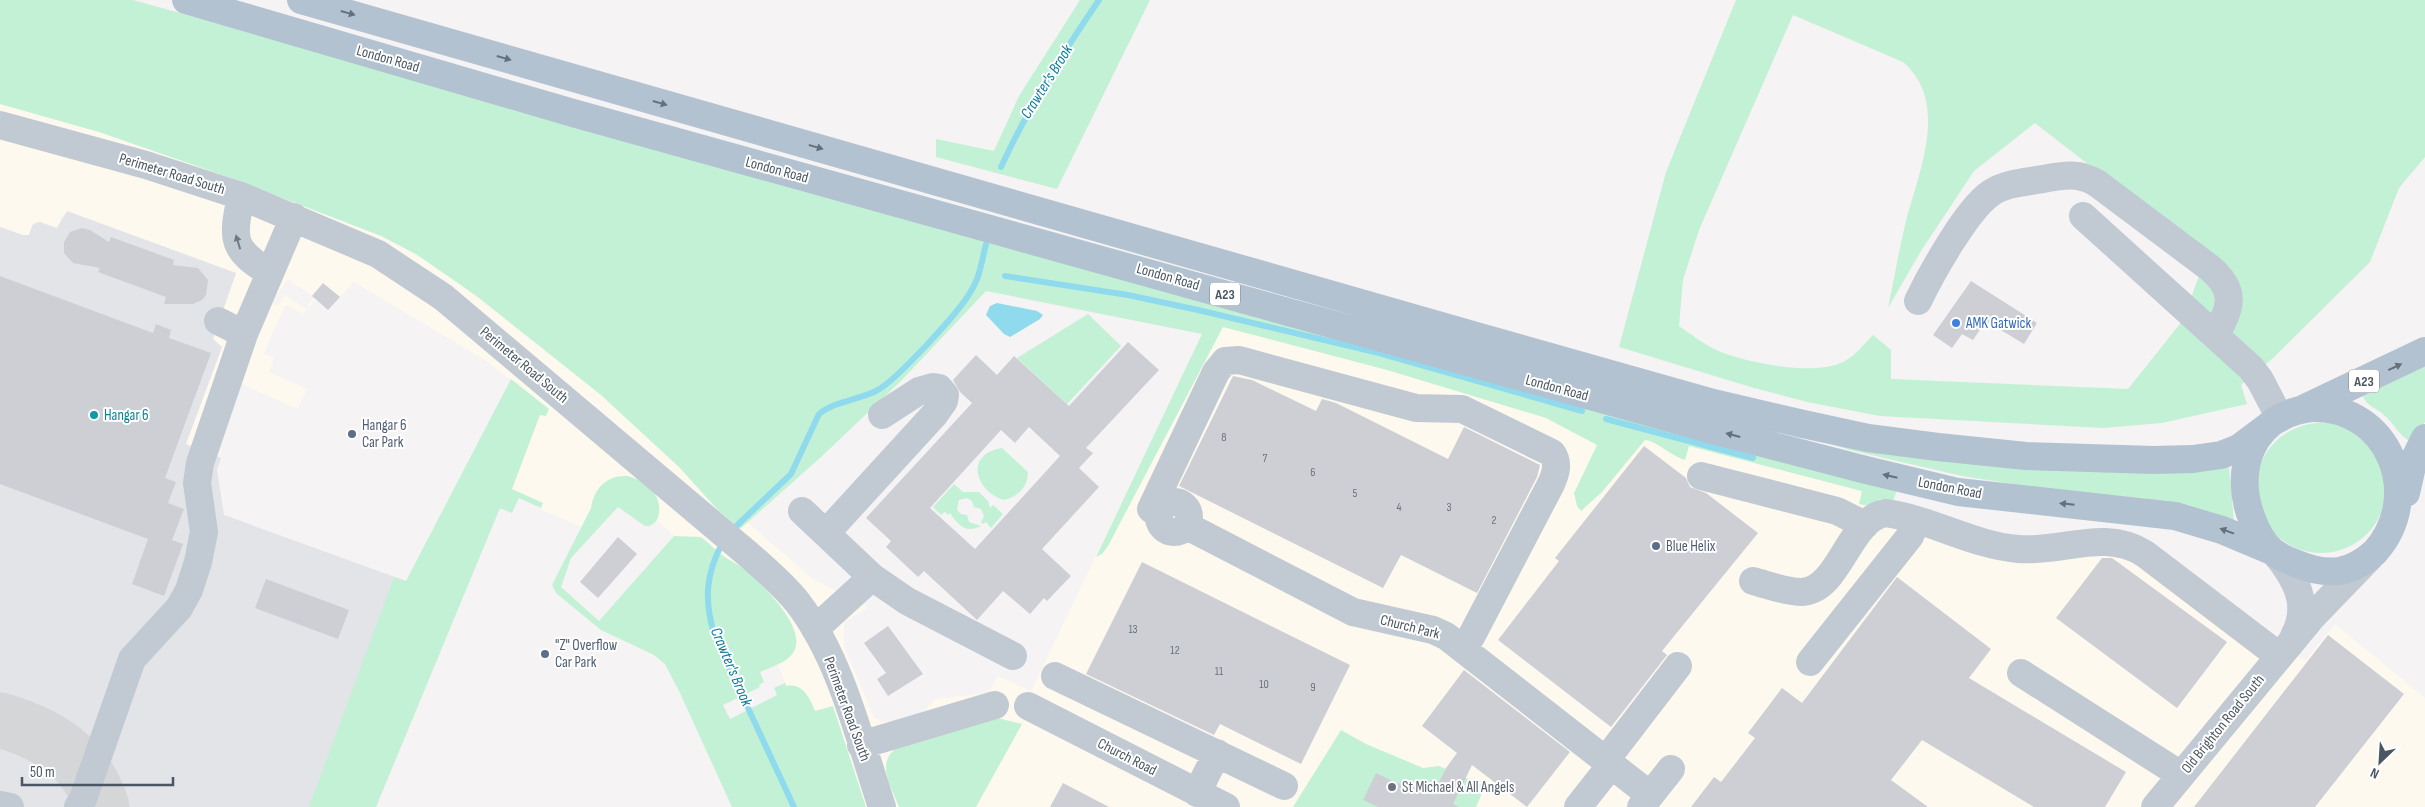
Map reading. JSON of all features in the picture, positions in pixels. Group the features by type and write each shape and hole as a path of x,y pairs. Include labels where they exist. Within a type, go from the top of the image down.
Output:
{"main road":[{"name":"London Road","path":"186,0 573,113 1725,433 1958,492 2175,516 2222,530 2274,552"},
{"name":"London Road","path":"301,0 1476,336 1713,402 1868,438 2043,457 2161,460 2221,456 2239,448 2283,418 2425,351"},
{"path":"2405,497 2402,477 2393,453 2373,427 2357,418 2335,411 2316,408 2283,418 2251,449 2246,464 2244,481 2246,499 2253,522 2262,538 2274,552 2307,568 2325,572 2346,570 2369,557 2387,540 2396,527 2405,497 2413,462 2425,438"}],"street":[{"name":"Perimeter Road South","path":"0,125 146,165 241,196 378,254 443,297 749,555 792,596 814,629 839,680 882,807"},
{"path":"1918,301 1938,262 1977,206 1988,195 2002,188 2072,174 2098,184 2210,268 2226,283 2230,294 2229,305 2216,334"},
{"path":"241,196 237,216 236,241 241,251 250,261 270,273"},
{"path":"2083,216 2216,334 2256,374 2283,418"},
{"path":"78,807 83,799 132,659 179,608 189,590 198,562 204,532 197,483 198,470 244,334 294,217"},
{"path":"218,322 244,334"},
{"name":"Church Park","path":"1462,648 1471,637 1551,484 1556,469 1556,458 1552,453 1483,418 1454,408 1416,408 1239,360 1225,361 1216,372 1149,508 1169,502 1184,504 1190,517 1187,526 1342,607 1363,615 1433,630 1446,636 1608,763 1646,801"},
{"path":"826,533 934,415 944,401 945,394 939,388 924,389 882,414"},
{"path":"1701,476 1837,511 1865,525"},
{"path":"802,511 872,577 907,602 1013,656"},
{"path":"1753,581 1797,591 1815,588 1828,576 1865,525 1875,516 1886,513 1916,520 1987,543 2018,549 2043,550 2097,541 2129,545 2285,649"},
{"path":"1810,662 1910,536 1916,520"},
{"name":"Old Brighton Road South","path":"2274,552 2294,579 2302,602 2300,622 2285,649"},
{"name":"Old Brighton Road South","path":"2155,807 2285,649 2369,557"},
{"path":"814,629 834,614 872,577"},
{"path":"1578,807 1678,666"},
{"path":"2021,674 2181,775"},
{"path":"1055,676 1284,786"},
{"path":"861,745 995,705"},
{"name":"Church Road","path":"1028,706 1226,807"},
{"path":"1197,793 1217,753"},
{"path":"1646,801 1671,769"},
{"path":"0,805 10,807"}],"shaded area":[{"path":"0,104 99,132 231,178 381,236 441,269 601,395 679,467 718,511 747,522 813,579 868,607 844,623 844,647 874,717 881,722 898,721 924,711 935,699 980,694 989,691 998,676 1031,691 1213,312 1641,433 1818,479 1990,530 2024,537 2088,531 2264,630 2305,661 2335,624 2425,698 2425,807 859,807 819,711 796,708 777,663 674,536 657,520 628,476 613,477 588,523 582,527 541,510 543,503 505,486 532,396 485,360 354,282 328,310 316,300 302,314 286,305 264,354 274,358 269,372 307,389 298,409 239,383 214,455 186,444 222,347 213,339 236,273 62,216 57,228 33,224 29,235 23,235 0,227","holes":["288,279 314,297 306,309 285,295 278,306 272,302"]},
{"path":"67,211 236,273 213,339 222,347 186,444 221,458 217,470 224,515 406,581 368,807 0,807 0,227 23,235 29,235 33,224 40,222 57,228"}],"green space":[{"path":"0,0 133,0 1898,487 1893,501 1880,499 1868,506 1859,504 1862,491 1689,446 1685,460 1645,440 1602,492 1581,511 1577,506 1574,493 1597,445 1546,418 1387,370 1223,327 1108,546 1102,554 1096,557 1202,334 986,291 901,381 821,457 740,529 719,511 679,467 601,395 478,297 416,254 381,236 231,178 99,132 0,104"},
{"path":"1080,0 1150,0 1057,189 936,157 936,139 994,151 1019,96"},
{"path":"1736,0 2425,0 2425,157 2399,188 2370,262 2273,358 2241,385 2247,404 2162,423 2103,428 1880,416 1807,402 1754,388 1619,347 1666,172","holes":["1793,15 1903,62 1917,79 1925,97 1928,117 1927,138 1918,181 1903,232 1888,308 1921,251 1974,171 2035,123 2206,256 2183,320 2128,389 1891,379 1891,350 1873,335 1853,356 1833,366 1818,368 1783,367 1721,352 1705,344 1679,326 1683,280 1699,230"]},
{"path":"1088,314 1121,346 1067,404 1017,358"},
{"path":"2425,365 2425,422 2410,441 2384,415 2366,402 2363,396"},
{"path":"511,379 549,409 546,416 540,415 512,489 543,503 541,508 519,498 512,513 500,508 376,807 309,807 394,577 406,581"},
{"path":"2321,423 2334,424 2346,428 2367,442 2381,463 2385,475 2385,501 2381,513 2367,534 2346,548 2334,552 2321,553 2308,552 2296,548 2275,534 2261,513 2257,501 2256,488 2257,475 2261,463 2275,442 2296,428 2308,424"},
{"path":"1801,435 2229,466 2234,521 2143,498 2052,490 1962,476 1850,450"},
{"path":"1002,448 1028,472 1028,477 1021,491 1003,500 985,488 978,472 978,464 982,457"},
{"path":"628,476 642,482 654,493 659,503 657,519 654,523 645,526 618,507 571,558 561,587 599,621 674,536 701,537 722,555 742,567 764,587 782,609 795,632 796,643 793,653 782,662 760,672 764,682 759,685 760,687 723,705 730,719 777,695 774,688 785,683 786,686 797,687 805,692 815,711 833,706 866,807 732,807 665,664 654,655 601,630 556,593 552,585 591,508 598,489 608,480"},
{"path":"954,484 963,492 979,492 988,501 990,508 993,505 1003,514 991,528 986,522 983,524 981,522 984,516 981,509 974,507 972,501 967,498 959,500 957,510 961,514 967,515 969,522 981,526 976,528 967,529 956,521 950,513 948,515 945,512 941,515 933,507"},
{"path":"997,718 1022,724 976,807 899,807 887,777 886,769 889,755 895,749"},
{"path":"1341,730 1366,744 1423,768 1439,766 1485,786 1476,807 1293,807"}],"water":[{"path":"997,303 1037,311 1043,315 1040,319 1010,337 1004,334 986,315 990,306"}],"building":[{"path":"82,228 90,230 109,242 111,237 174,260 173,265 198,268 208,280 206,295 202,300 193,304 164,304 166,297 98,272 100,268 73,263 64,253 64,242 70,232"},
{"name":"Hangar 6","path":"0,276 153,333 156,324 171,330 169,338 211,353 165,478 176,482 168,503 184,509 172,540 183,544 164,596 132,584 148,539 0,484"},
{"path":"1971,281 2037,323 2024,344 1986,321 1973,340 1962,334 1952,348 1933,335"},
{"path":"323,283 340,297 328,310 312,296"},
{"path":"1128,342 1159,370 1086,448 1093,453 1079,468 1099,487 1042,549 1071,576 1047,601 1044,598 1030,614 1003,591 977,620 924,571 918,577 886,547 891,541 866,518 972,403 960,392 953,380 976,355 997,375 1014,356 1069,406","holes":["1029,427 1060,456 975,549 930,508 1001,430 1015,443"]},
{"path":"1233,376 1252,380 1316,411 1322,399 1336,403 1448,459 1464,427 1540,465 1537,477 1477,593 1401,555 1383,588 1179,486"},
{"path":"1644,446 1686,478 1690,487 1706,493 1758,533 1662,651 1667,655 1611,727 1498,640 1559,561 1555,558"},
{"path":"618,537 637,554 598,598 580,582"},
{"path":"2102,558 2112,558 2227,642 2177,708 2056,618"},
{"path":"1142,562 1350,665 1301,764 1220,724 1214,735 1086,674"},
{"path":"1897,577 1991,649 1969,678 2126,772 2105,807 2034,807 1922,740 1891,780 1928,807 1691,807 1714,777 1721,782 1755,738 1748,733 1782,688 1802,703"},
{"path":"266,579 349,610 338,639 255,608"},
{"path":"888,626 923,674 888,696 877,679 886,673 864,643"},
{"path":"2328,635 2404,694 2315,807 2194,807"},
{"path":"1464,670 1570,752 1527,807 1472,765 1453,804 1459,807 1378,807 1363,800 1376,773 1399,784 1401,780 1433,795 1446,768 1457,753 1422,726"},
{"path":"1063,783 1109,807 1050,807"}],"waterway":[{"name":"Crawter's Brook","path":"1001,167 1022,124 1046,82 1099,0"},
{"name":"Crawter's Brook","path":"730,532 791,474 819,414 832,406 862,397 885,385 942,329 974,286 986,244"},
{"path":"1005,276 1128,295 1198,310 1379,353 1582,411"},
{"path":"1606,419 1753,458"},
{"name":"Crawter's Brook","path":"723,542 713,565 708,588 711,624 715,637 794,807"}],"taxiway":[{"path":"0,720 34,732 49,740 76,761 95,789 102,807"}],"place":[{"name":"AMK Gatwick","path":"1956,323"},
{"name":"Hangar 6","path":"94,415"},
{"name":"Hangar 6 Car Park","path":"352,434"},
{"name":"Blue Helix","path":"1656,546"},
{"name":"\"Z\" Overflow Car Park","path":"545,654"},
{"name":"St Michael & All Angels","path":"1392,787"}]}
